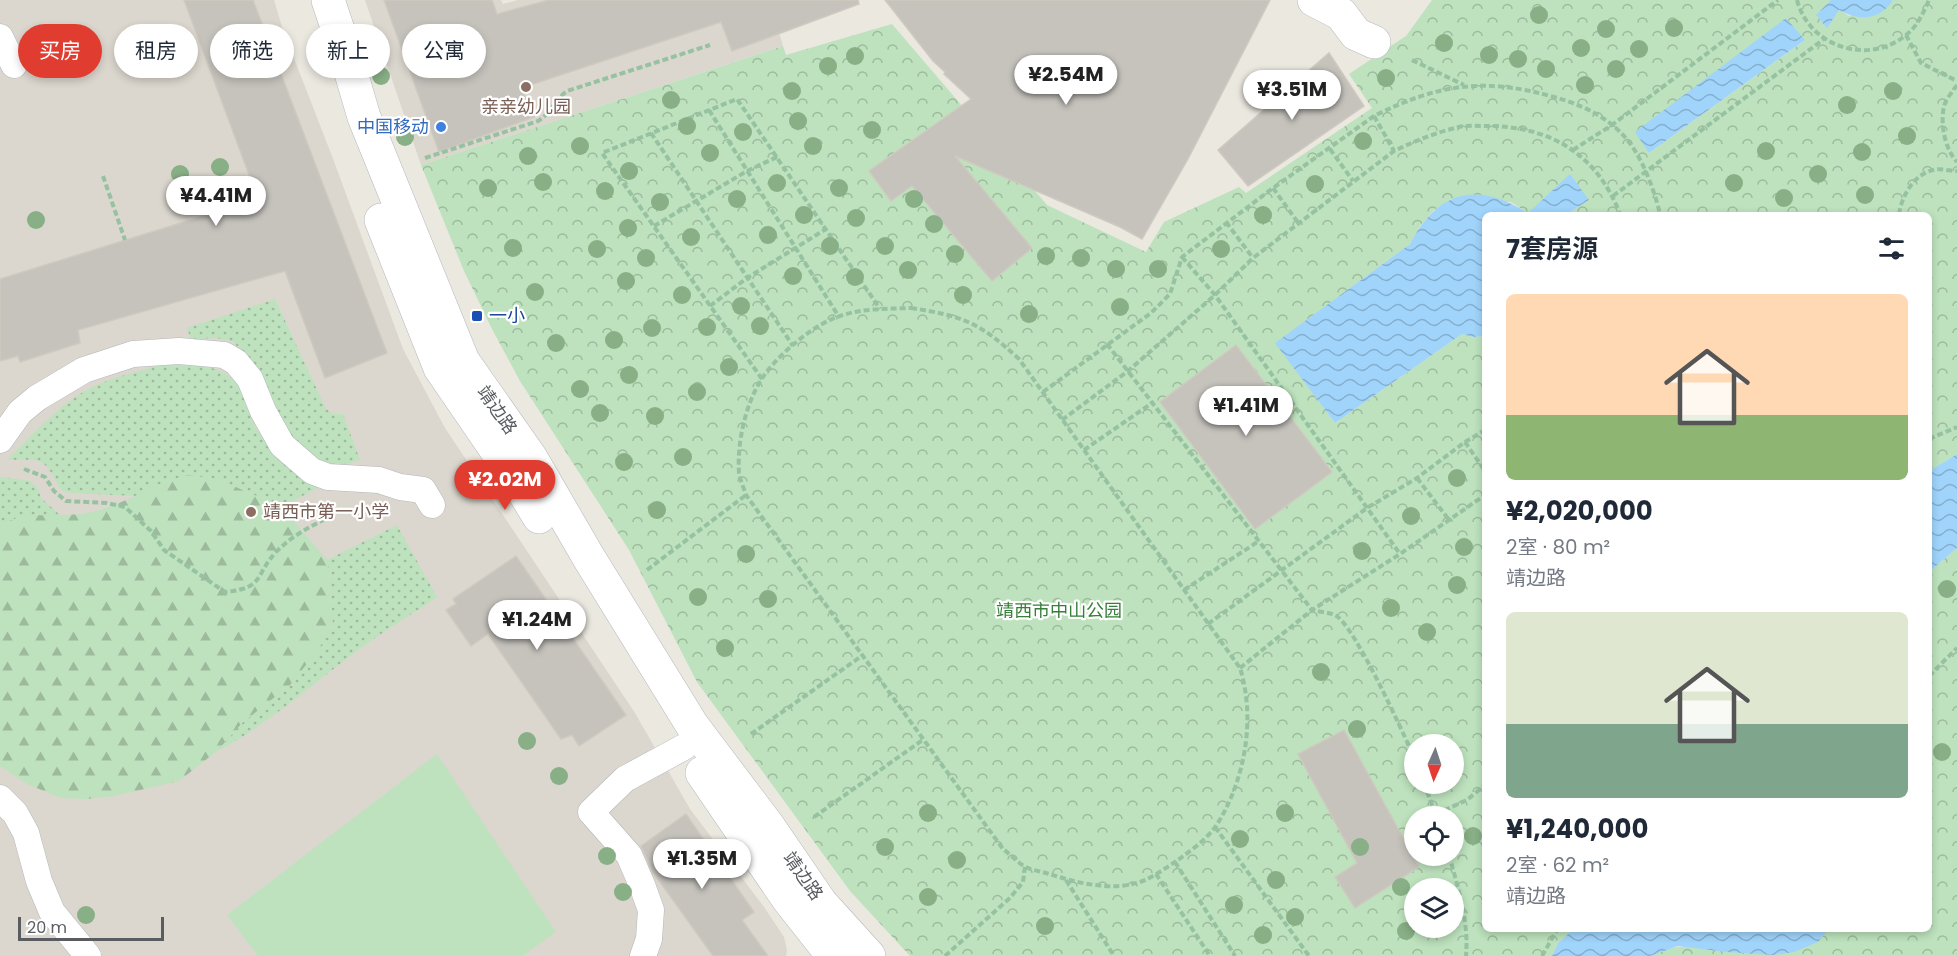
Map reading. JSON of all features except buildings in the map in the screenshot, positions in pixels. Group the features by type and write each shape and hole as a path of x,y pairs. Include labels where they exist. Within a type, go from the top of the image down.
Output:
{"main road":[{"name":"靖边路","path":"304,0 345,130 440,368 516,479 574,576 684,747 788,899 833,956"},
{"name":"靖边路","path":"328,0 364,117 463,361 531,458 594,568 692,725 769,827 821,903 869,956"},
{"path":"1314,0 1341,14 1356,34 1374,42"}],"lane":[{"path":"0,37 14,65"},
{"path":"0,440 20,412 37,398 84,370 133,354 199,352 224,355 236,362 250,379 263,411 282,445 312,471 328,477 379,480 400,487 423,490 432,505"},
{"path":"643,956 649,939 651,909 629,855 591,812 625,779 684,747"},
{"path":"0,798 15,813 26,833 39,882 52,912 88,956"}],"path":[{"path":"1573,150 1612,125 1778,0"},
{"path":"1797,0 1809,25 1824,39 1842,48 1864,51 1887,46 1906,35 1921,18 1929,0"},
{"path":"1906,35 1921,63 1957,83 1944,105 1943,128 1949,154 1957,162"},
{"path":"1613,196 1824,39"},
{"path":"1374,42 1465,86"},
{"path":"422,159 538,121 567,91 710,45"},
{"path":"1043,392 1151,313 1170,294 1182,257 1226,222 1374,116 1398,104 1432,92 1465,86 1495,85 1534,91 1589,109 1625,137 1645,173 1659,212"},
{"path":"762,379 602,153 737,99 880,309"},
{"path":"709,110 839,317"},
{"path":"1374,116 1394,151"},
{"path":"1062,420 1128,371 1215,295 1253,258 1394,151 1419,140 1461,127 1512,126 1550,136 1573,150 1604,182 1619,212"},
{"path":"651,133 793,346"},
{"path":"1329,149 1353,181"},
{"path":"654,226 747,171 777,157"},
{"path":"1899,212 1912,182 1933,170 1957,171"},
{"path":"103,176 125,240"},
{"path":"1273,188 1299,224"},
{"path":"1226,222 1253,258"},
{"path":"710,306 747,278 826,229"},
{"path":"1182,257 1215,295 1400,554"},
{"path":"880,309 940,312 969,321 993,335 1018,359 1240,669 1246,687 1245,747 1230,798 1215,827 1192,850 1139,883 1108,886 1079,884 1025,867 1003,849 747,495 739,474 742,429 751,401 762,379 793,346 829,320 851,312 880,309"},
{"path":"1107,344 1312,610 1336,615 1344,623 1377,679 1404,736"},
{"path":"1084,450 1152,403"},
{"path":"1932,438 1957,427"},
{"path":"1208,624 1367,508 1417,478 1482,432"},
{"path":"1465,442 1482,467"},
{"path":"21,469 31,470 45,477 54,491 66,501 107,503 125,507 151,531 164,550 225,592 255,585 268,561 303,530"},
{"path":"1417,478 1449,520"},
{"path":"640,576 747,495"},
{"path":"1240,669 1312,610 1400,554 1482,497"},
{"path":"1184,590 1259,541"},
{"path":"1932,673 1957,648"},
{"path":"744,739 863,655"},
{"path":"809,821 924,739"},
{"path":"1455,806 1467,800 1482,787"},
{"path":"1215,827 1309,956"},
{"path":"1175,862 1235,956"},
{"path":"1452,866 1467,935 1466,956"},
{"path":"945,956 1010,898 1023,882 1025,867"},
{"path":"1156,874 1210,956"},
{"path":"1065,880 1114,956"},
{"path":"1542,956 1556,932"}],"shaded area":[{"name":"靖西市第一小学","path":"0,0 274,0 281,24 210,24 210,78 294,78 294,58 403,349 445,428 635,713 690,809 784,937 786,956 0,956"},
{"name":"亲亲幼儿园","path":"365,0 501,0 503,4 518,0 770,0 783,46 421,165 390,74 390,24 373,24"}],"green space":[{"name":"靖西市中山公园","path":"1432,0 1831,0 1839,10 1849,16 1893,0 1957,0 1957,454 1932,469 1932,212 1570,212 1589,200 1526,212 1511,202 1451,199 1433,211 1420,226 1410,244 1276,343 1335,423 1462,334 1482,336 1482,932 1571,932 1558,943 1552,956 910,956 850,891 697,682 629,550 520,381 492,329 464,271 421,165 783,46 786,55 892,24 1047,205 1146,252 1164,222 1239,187 1246,193 1372,108 1349,74 1406,36","holes":["1786,18 1804,41 1649,153"]},
{"path":"275,299 326,409 334,414 343,414 360,460 335,467 321,462 292,443 280,423 259,369 232,341 190,337 187,328"},
{"path":"167,363 212,368 231,378 246,398 252,421 262,437 286,460 321,486 282,507 217,479 157,485 137,496 72,493 62,491 42,462 7,460 53,415 83,392 113,379"},
{"path":"188,475 217,479 282,507 327,560 333,627 290,685 242,723 217,751 179,781 114,796 87,799 61,798 27,784 0,766 0,525 22,517 80,514 101,510 157,485"},
{"path":"0,478 30,481 38,488 41,498 61,516 29,516 0,525"},
{"path":"397,525 437,597 368,643 276,714 217,751 242,723 290,685 333,627 327,560"},
{"path":"1957,548 1957,956 1650,956 1680,947 1767,949 1801,946 1816,942 1826,932 1932,932 1932,569"},
{"path":"437,754 556,932 522,956 258,956 227,915"}],"water":[{"path":"1831,0 1893,0 1882,12 1868,17 1854,16 1839,10 1827,28 1816,15"},
{"path":"1786,18 1805,40 1649,153 1635,132"},
{"path":"1570,174 1589,200 1570,212 1529,212"},
{"path":"1476,195 1492,197 1526,212 1482,212 1482,336 1462,334 1335,423 1275,343 1410,244 1433,212 1446,202 1460,196"},
{"path":"1957,454 1957,548 1932,569 1932,469"},
{"path":"1570,932 1826,932 1818,942 1794,952 1773,955 1678,946 1650,956 1552,956 1558,943"}],"place":[{"name":"亲亲幼儿园","path":"526,87"},
{"name":"中国移动","path":"441,127"},
{"name":"一小","path":"477,316"},
{"name":"靖西市第一小学","path":"251,512"}]}
